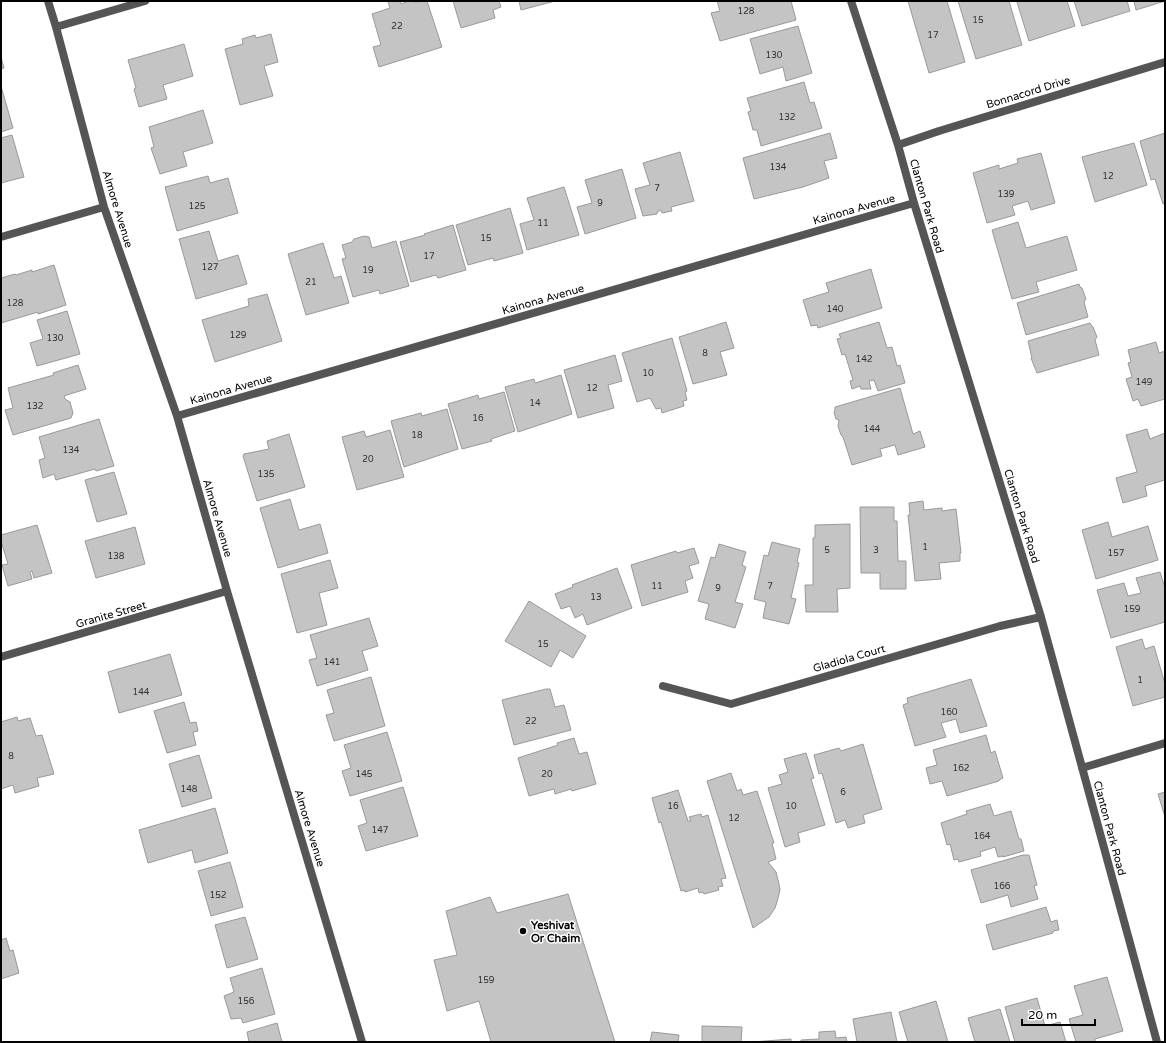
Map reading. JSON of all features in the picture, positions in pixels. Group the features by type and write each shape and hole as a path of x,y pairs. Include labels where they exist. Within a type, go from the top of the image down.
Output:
{"street":[{"name":"Almore Avenue","path":"48,1 104,207 177,416 362,1042"},
{"path":"56,27 145,1"},
{"name":"Clanton Park Road","path":"851,1 898,145 914,204 1041,617 1157,1042"},
{"name":"Bonnacord Drive","path":"898,145 1165,62"},
{"name":"Kainona Avenue","path":"177,416 914,204"},
{"path":"1,237 104,207"},
{"name":"Granite Street","path":"1,657 228,591"},
{"name":"Gladiola Court","path":"663,686 731,704 1000,626 1041,617"},
{"path":"1082,768 1165,743"}],"building":[{"path":"400,1 401,4 409,1 427,1 442,47 379,67 373,47 381,45 372,14 390,8 388,2"},
{"path":"453,1 499,1 501,7 493,10 495,18 461,28"},
{"path":"519,1 555,1 521,10"},
{"path":"717,1 791,1 796,20 720,41 711,13 720,11"},
{"path":"908,1 947,1 965,62 929,73"},
{"path":"958,1 1009,1 1022,45 976,59"},
{"path":"1067,1 1075,26 1029,41 1017,2"},
{"path":"1074,1 1127,1 1130,11 1082,26"},
{"path":"1134,1 1165,1 1136,10"},
{"path":"798,26 812,73 786,81 783,67 760,74 750,39"},
{"path":"271,34 278,62 264,66 273,96 240,105 225,49 243,44 242,39 255,35 256,38"},
{"path":"184,44 193,76 163,85 167,99 139,107 134,89 136,88 128,60"},
{"path":"1,57 4,68 1,69"},
{"path":"804,82 810,103 814,102 822,128 761,146 757,130 753,130 748,112 751,111 747,98"},
{"path":"1,86 13,128 1,132"},
{"path":"203,110 213,143 183,152 187,166 160,174 151,148 154,147 149,127"},
{"path":"830,133 837,158 824,161 829,178 803,187 754,199 743,158"},
{"path":"1165,133 1165,203 1163,204 1155,179 1151,180 1140,141"},
{"path":"12,135 24,177 1,183 1,138"},
{"path":"1134,143 1147,185 1095,202 1082,157"},
{"path":"680,152 694,201 671,207 672,211 662,213 661,210 657,212 657,214 643,216 635,189 650,185 643,163"},
{"path":"1041,153 1055,203 1031,210 1028,201 1012,206 1015,215 987,223 973,173 999,165 999,169 1018,163 1017,159"},
{"path":"622,169 636,218 585,234 577,207 592,203 585,180"},
{"path":"208,176 210,183 228,178 238,213 177,231 165,187"},
{"path":"564,187 579,235 527,250 520,224 534,220 527,198"},
{"path":"510,208 523,253 494,261 493,258 468,265 456,225"},
{"path":"1018,222 1026,248 1067,236 1077,270 1036,282 1039,292 1012,299 992,230"},
{"path":"453,225 466,270 438,278 436,275 411,282 400,242"},
{"path":"209,231 218,261 238,255 247,284 196,299 179,239"},
{"path":"364,236 369,237 372,248 396,241 409,286 380,294 379,290 353,297 342,259 346,258 342,245"},
{"path":"323,243 334,278 341,276 349,303 306,315 288,254"},
{"path":"54,265 66,305 38,314 38,312 1,323 1,278 32,270 32,272"},
{"path":"871,269 882,308 818,328 817,325 811,326 803,300 829,292 826,283"},
{"path":"1079,284 1086,299 1084,302 1088,317 1026,335 1017,303"},
{"path":"267,294 282,341 215,362 202,320 249,306 248,299"},
{"path":"67,311 80,354 37,366 30,343 43,339 37,320"},
{"path":"726,322 734,348 720,352 727,375 693,384 679,337"},
{"path":"879,322 887,348 892,347 897,366 900,365 905,383 878,391 874,380 869,381 871,389 861,389 860,386 852,389 850,381 853,380 845,354 842,355 837,339 841,338 839,334"},
{"path":"1090,323 1097,337 1095,340 1099,355 1037,373 1031,358 1028,341"},
{"path":"672,338 687,391 685,392 687,400 683,401 684,406 662,413 661,408 656,409 650,398 637,402 622,353"},
{"path":"1156,342 1159,353 1165,351 1165,399 1141,406 1138,399 1133,401 1126,379 1132,377 1128,363 1131,362 1128,350"},
{"path":"615,355 622,381 608,385 614,408 578,418 564,370"},
{"path":"78,365 86,389 64,396 65,399 70,402 73,413 71,418 13,435 5,410 13,408 8,388 54,375 53,373"},
{"path":"561,375 572,414 518,432 505,387 534,379 535,383"},
{"path":"900,388 913,434 920,431 925,447 898,455 895,445 880,449 882,456 852,465 838,426 839,420 836,419 834,412 835,407"},
{"path":"504,392 515,431 491,439 492,441 462,449 448,404 478,395 479,399"},
{"path":"447,409 458,449 404,467 391,421 421,413 422,416"},
{"path":"99,419 114,466 96,471 95,469 56,480 54,474 43,478 39,460 45,458 39,437"},
{"path":"1147,429 1150,439 1165,433 1165,480 1145,486 1147,496 1123,503 1116,478 1137,472 1126,435"},
{"path":"390,430 404,477 357,490 342,437 364,431 366,437"},
{"path":"289,434 305,487 257,501 243,456 244,454 269,449 267,441"},
{"path":"114,472 127,514 97,522 85,480"},
{"path":"290,499 299,530 320,524 328,553 278,568 260,508"},
{"path":"923,501 924,510 942,508 942,511 956,509 961,553 960,561 939,563 941,579 915,581 908,515 910,515 909,503"},
{"path":"860,507 894,507 894,521 897,521 898,561 906,561 906,589 880,589 880,573 861,573"},
{"path":"1108,522 1112,537 1148,526 1158,560 1096,579 1082,530"},
{"path":"850,524 850,588 837,589 838,612 806,612 805,585 813,585 813,538 815,538 815,525"},
{"path":"37,525 52,573 34,578 32,571 30,572 32,579 8,586 2,565 8,564 1,541 1,535"},
{"path":"135,527 145,564 96,578 85,541"},
{"path":"772,542 800,549 797,562 799,563 791,598 796,599 789,624 763,618 766,602 754,599 764,555 768,556"},
{"path":"719,544 746,552 742,565 746,567 735,602 743,604 735,628 705,619 709,604 698,601 711,557 715,558"},
{"path":"694,548 699,563 689,566 693,578 685,581 688,592 642,606 631,565 676,551 677,553"},
{"path":"330,560 338,588 319,593 327,625 297,633 281,574"},
{"path":"617,568 632,608 587,625 583,614 575,618 570,606 561,609 555,594 573,587 572,585"},
{"path":"1160,572 1165,588 1165,622 1111,638 1097,590 1124,583 1128,596 1141,593 1136,578"},
{"path":"529,601 586,636 573,658 560,650 551,667 505,641"},
{"path":"369,618 378,646 362,651 368,670 317,686 309,660 317,658 310,635"},
{"path":"1142,639 1145,649 1154,646 1165,684 1165,697 1133,706 1116,647"},
{"path":"170,654 182,695 119,713 108,672"},
{"path":"371,677 385,726 334,741 326,715 334,713 327,690"},
{"path":"971,679 987,726 960,733 956,719 941,723 946,737 915,746 903,705 908,703 907,698"},
{"path":"550,689 555,707 564,705 571,730 514,745 502,700"},
{"path":"184,702 190,723 196,722 198,731 193,732 196,745 167,753 154,711"},
{"path":"17,717 18,721 30,718 36,736 42,735 54,774 37,778 39,786 15,793 13,785 1,789 1,722"},
{"path":"387,732 402,781 350,796 342,771 351,768 344,745"},
{"path":"986,735 991,753 995,751 1003,778 999,781 947,796 942,781 930,784 926,768 937,765 933,750"},
{"path":"574,738 579,754 587,752 596,784 572,791 571,789 555,794 554,789 529,796 518,758 558,745 557,743"},
{"path":"863,744 882,809 863,815 865,823 848,828 845,820 836,823 822,773 819,774 814,755 839,748 841,751"},
{"path":"806,753 814,778 811,779 825,825 798,833 800,842 785,847 768,788 782,784 779,775 788,772 784,759"},
{"path":"199,755 212,798 182,807 169,764"},
{"path":"731,773 737,791 741,789 743,795 757,791 774,843 772,843 776,859 768,862 776,872 780,890 775,908 769,917 753,928 707,781"},
{"path":"403,787 418,836 366,851 358,826 367,823 360,800"},
{"path":"678,790 688,821 691,821 689,817 701,814 702,817 708,815 726,878 721,879 723,886 718,887 719,890 704,894 703,892 699,893 698,888 685,892 685,890 681,891 661,822 659,823 652,798"},
{"path":"1165,792 1165,817 1158,794"},
{"path":"990,804 994,816 1011,811 1024,851 998,857 995,847 980,852 981,856 959,862 958,859 954,860 950,844 947,845 941,823 967,814 966,811"},
{"path":"215,808 228,853 195,863 192,850 148,863 139,830"},
{"path":"1023,855 1029,855 1037,885 1034,886 1038,899 1011,907 1008,895 981,903 971,870"},
{"path":"230,862 243,907 211,916 198,871"},
{"path":"568,894 615,1042 491,1042 479,1001 447,1011 434,960 457,955 446,911 490,897 497,913"},
{"path":"1046,907 1051,922 1057,920 1059,930 993,950 986,925"},
{"path":"245,917 258,959 227,968 215,925"},
{"path":"6,938 10,951 13,950 19,973 1,979 1,940"},
{"path":"262,968 275,1014 243,1023 241,1018 231,1019 224,996 234,992 230,978"},
{"path":"1107,977 1123,1031 1095,1039 1095,1041 1092,1042 1076,1042 1069,1019 1083,1015 1074,986"},
{"path":"1037,998 1045,1026 1060,1022 1066,1042 1015,1042 1005,1007"},
{"path":"936,1001 948,1042 908,1042 899,1012"},
{"path":"1000,1009 1010,1042 975,1042 968,1018"},
{"path":"891,1012 897,1042 857,1042 853,1019"},
{"path":"277,1023 282,1042 249,1042 247,1032"},
{"path":"702,1026 742,1027 741,1042 702,1042"},
{"path":"835,1031 836,1038 846,1037 847,1042 801,1042 801,1040 819,1039 819,1032"},
{"path":"652,1032 679,1035 678,1042 650,1042"},
{"path":"791,1039 791,1042 752,1042"}],"place":[{"name":"Yeshivat Or Chaim","path":"523,931"}]}
